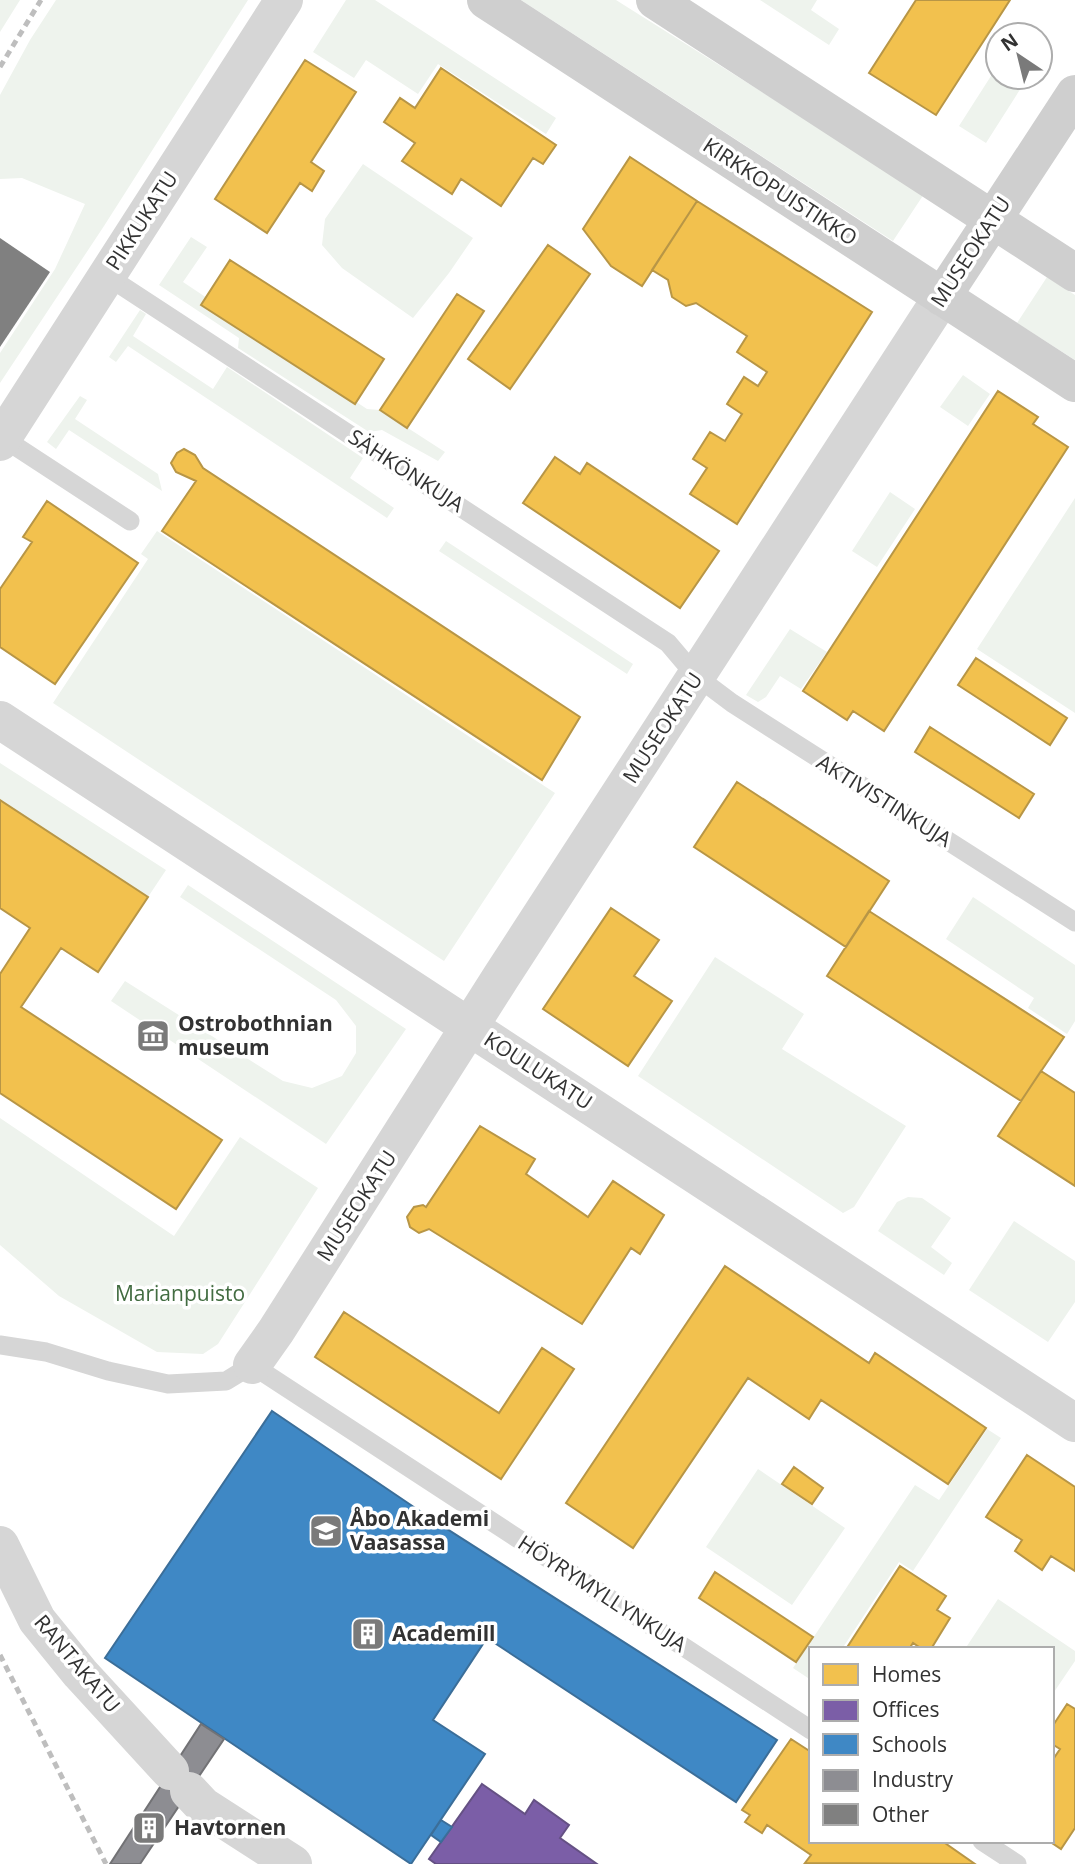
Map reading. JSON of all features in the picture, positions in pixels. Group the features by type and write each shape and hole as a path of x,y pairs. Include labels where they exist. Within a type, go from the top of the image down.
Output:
{"main road":[{"name":"KIRKKOPUISTIKKO","path":"486,0 1075,383"},
{"path":"655,0 1075,273"},
{"name":"MUSEOKATU","path":"943,297 1075,94"}],"street":[{"name":"PIKKUKATU","path":"1,440 284,0"},
{"name":"MUSEOKATU","path":"252,1364 276,1331 696,676 943,297"},
{"name":"KOULUKATU","path":"0,720 1075,1423"},
{"name":"RANTAKATU","path":"0,1545 37,1620 80,1673 203,1806 293,1864"}],"lane":[{"name":"SÄHKÖNKUJA","path":"107,276 668,643 696,676"},
{"path":"1,440 130,521"},
{"name":"AKTIVISTINKUJA","path":"696,676 732,703 1075,922"},
{"path":"0,1345 46,1352 108,1371 167,1384 226,1381 252,1364"},
{"name":"HÖYRYMYLLYNKUJA","path":"252,1364 809,1729"},
{"path":"985,1843 1017,1864"}],"green space":[{"path":"0,0 20,0 0,32"},
{"path":"56,0 248,0 0,383 0,353 55,269 85,204 22,178 0,179 0,95"},
{"path":"346,0 375,0 556,118 546,134 438,64 418,94 366,60 354,78 313,52"},
{"path":"521,0 616,0 924,194 893,241"},
{"path":"760,0 817,0 811,10 839,29 829,45"},
{"path":"984,87 984,91 1019,91 986,143 959,126"},
{"path":"363,164 473,238 413,318 342,268 322,245 325,219"},
{"path":"191,237 207,247 183,282 216,304 220,312 367,409 380,410 445,452 438,461 382,430 369,432 238,348 239,338 159,285"},
{"path":"1047,277 1075,295 1075,360 1017,323"},
{"path":"140,310 146,314 133,336 213,389 227,367 363,458 350,478 394,508 387,518 128,346 116,362 109,357"},
{"path":"963,375 990,394 968,426 940,407"},
{"path":"80,396 87,400 75,419 158,474 162,491 69,430 56,449 47,442"},
{"path":"890,492 915,509 877,567 852,551"},
{"path":"1075,498 1075,713 977,649"},
{"path":"157,531 555,793 444,961 53,703 148,559 141,554"},
{"path":"446,541 633,664 627,674 439,551"},
{"path":"790,629 827,652 801,689 780,676 766,697 758,702 746,695"},
{"path":"0,763 166,870 148,897 0,800"},
{"path":"188,885 406,1029 326,1144 111,1001 125,981 283,1081 312,1088 342,1076 356,1053 356,1026 336,1000 180,897"},
{"path":"973,897 1075,965 1075,1021 1067,1034 1028,1008 1034,998 946,939"},
{"path":"715,957 804,1014 782,1049 906,1126 854,1207 843,1213 638,1076"},
{"name":"Marianpuisto","path":"0,1118 174,1236 240,1137 318,1188 218,1344 203,1354 157,1352 59,1296 0,1245"},
{"path":"908,1197 922,1198 951,1218 931,1247 952,1263 944,1275 878,1231 897,1202"},
{"path":"1014,1221 1075,1261 1075,1302 1048,1342 969,1290"},
{"path":"987,1429 1001,1438 913,1571 899,1562 843,1647 809,1647 809,1679 793,1668 915,1485 939,1500"},
{"path":"758,1469 845,1528 792,1605 706,1547"},
{"path":"998,1599 1075,1651 1075,1661 1054,1692 1054,1647 966,1647"}],"building: Homes":[{"path":"916,0 1010,0 996,21 984,21 984,40 936,115 869,73"},
{"path":"305,60 356,92 311,162 324,171 312,191 300,183 267,233 215,199"},
{"path":"441,68 556,145 543,164 533,158 501,206 461,179 452,194 402,161 415,143 384,122 400,98 415,108"},
{"path":"630,157 697,201 642,286 611,266 583,229"},
{"path":"697,201 872,312 737,524 690,494 707,468 693,459 710,432 725,441 742,414 727,404 744,377 758,386 767,372 737,352 747,336 696,303 686,306 672,297 668,280 652,270"},
{"path":"548,245 590,274 510,389 468,359"},
{"path":"230,260 384,359 355,404 201,305"},
{"path":"457,294 484,311 407,428 380,410"},
{"path":"998,391 1038,417 1033,424 1068,447 884,731 853,711 847,720 803,691"},
{"path":"184,449 195,455 203,468 580,717 542,780 162,531 196,481 176,472 171,463 177,453"},
{"path":"555,457 580,474 587,463 719,551 680,608 523,503"},
{"path":"47,501 138,563 55,684 0,647 0,589 32,542 23,537"},
{"path":"976,658 1067,718 1050,745 958,685"},
{"path":"930,727 1034,794 1019,818 915,752"},
{"path":"737,782 889,881 846,947 694,847"},
{"path":"0,800 148,897 98,972 61,948 21,1007 222,1140 176,1209 0,1093 0,974 30,928 0,908"},
{"path":"611,908 659,940 634,976 672,1001 628,1066 543,1009"},
{"path":"869,911 1064,1037 1021,1101 827,976"},
{"path":"1041,1071 1075,1093 1075,1186 998,1136"},
{"path":"480,1126 535,1159 526,1174 588,1217 613,1181 664,1215 640,1254 631,1248 582,1324 429,1229 419,1233 410,1227 407,1217 414,1207 426,1207"},
{"path":"725,1266 869,1363 875,1353 986,1428 948,1484 821,1400 809,1419 748,1378 633,1548 566,1503"},
{"path":"344,1312 499,1413 542,1348 574,1369 501,1479 315,1357"},
{"path":"1027,1455 1075,1487 1075,1571 1051,1556 1042,1570 1015,1551 1022,1540 986,1517"},
{"path":"794,1467 823,1488 812,1504 782,1484"},
{"path":"900,1566 946,1596 937,1610 950,1618 932,1647 919,1647 913,1643 910,1647 847,1647"},
{"path":"715,1572 813,1637 796,1662 699,1598"},
{"path":"1067,1704 1075,1709 1075,1828 1061,1849 1052,1843 1054,1758 1060,1749 1054,1745 1054,1724"},
{"path":"791,1739 809,1751 809,1843 945,1843 975,1864 805,1863 811,1855 767,1825 762,1833 745,1822 750,1815 742,1810"}],"building: Offices":[{"path":"482,1784 525,1814 534,1800 569,1825 560,1838 597,1864 436,1864 429,1859"}],"building: Schools":[{"name":"Åbo Akademi Vaasassa","path":"272,1411 433,1520 777,1740 736,1802 487,1638 433,1720 485,1754 411,1864 105,1658"},
{"path":"441,1820 452,1827 441,1842 431,1835"}],"building: Industry":[{"name":"Havtornen","path":"201,1724 224,1739 140,1864 110,1864"}],"building: Other":[{"path":"0,238 50,272 0,347"}],"railway":[{"path":"0,67 41,0"},
{"path":"0,1655 106,1864"}],"place":[{"name":"Ostrobothnian museum","path":"153,1036"},
{"name":"Åbo Akademi Vaasassa","path":"326,1531"},
{"name":"Academill","path":"368,1634"},
{"name":"Havtornen","path":"149,1828"}]}
